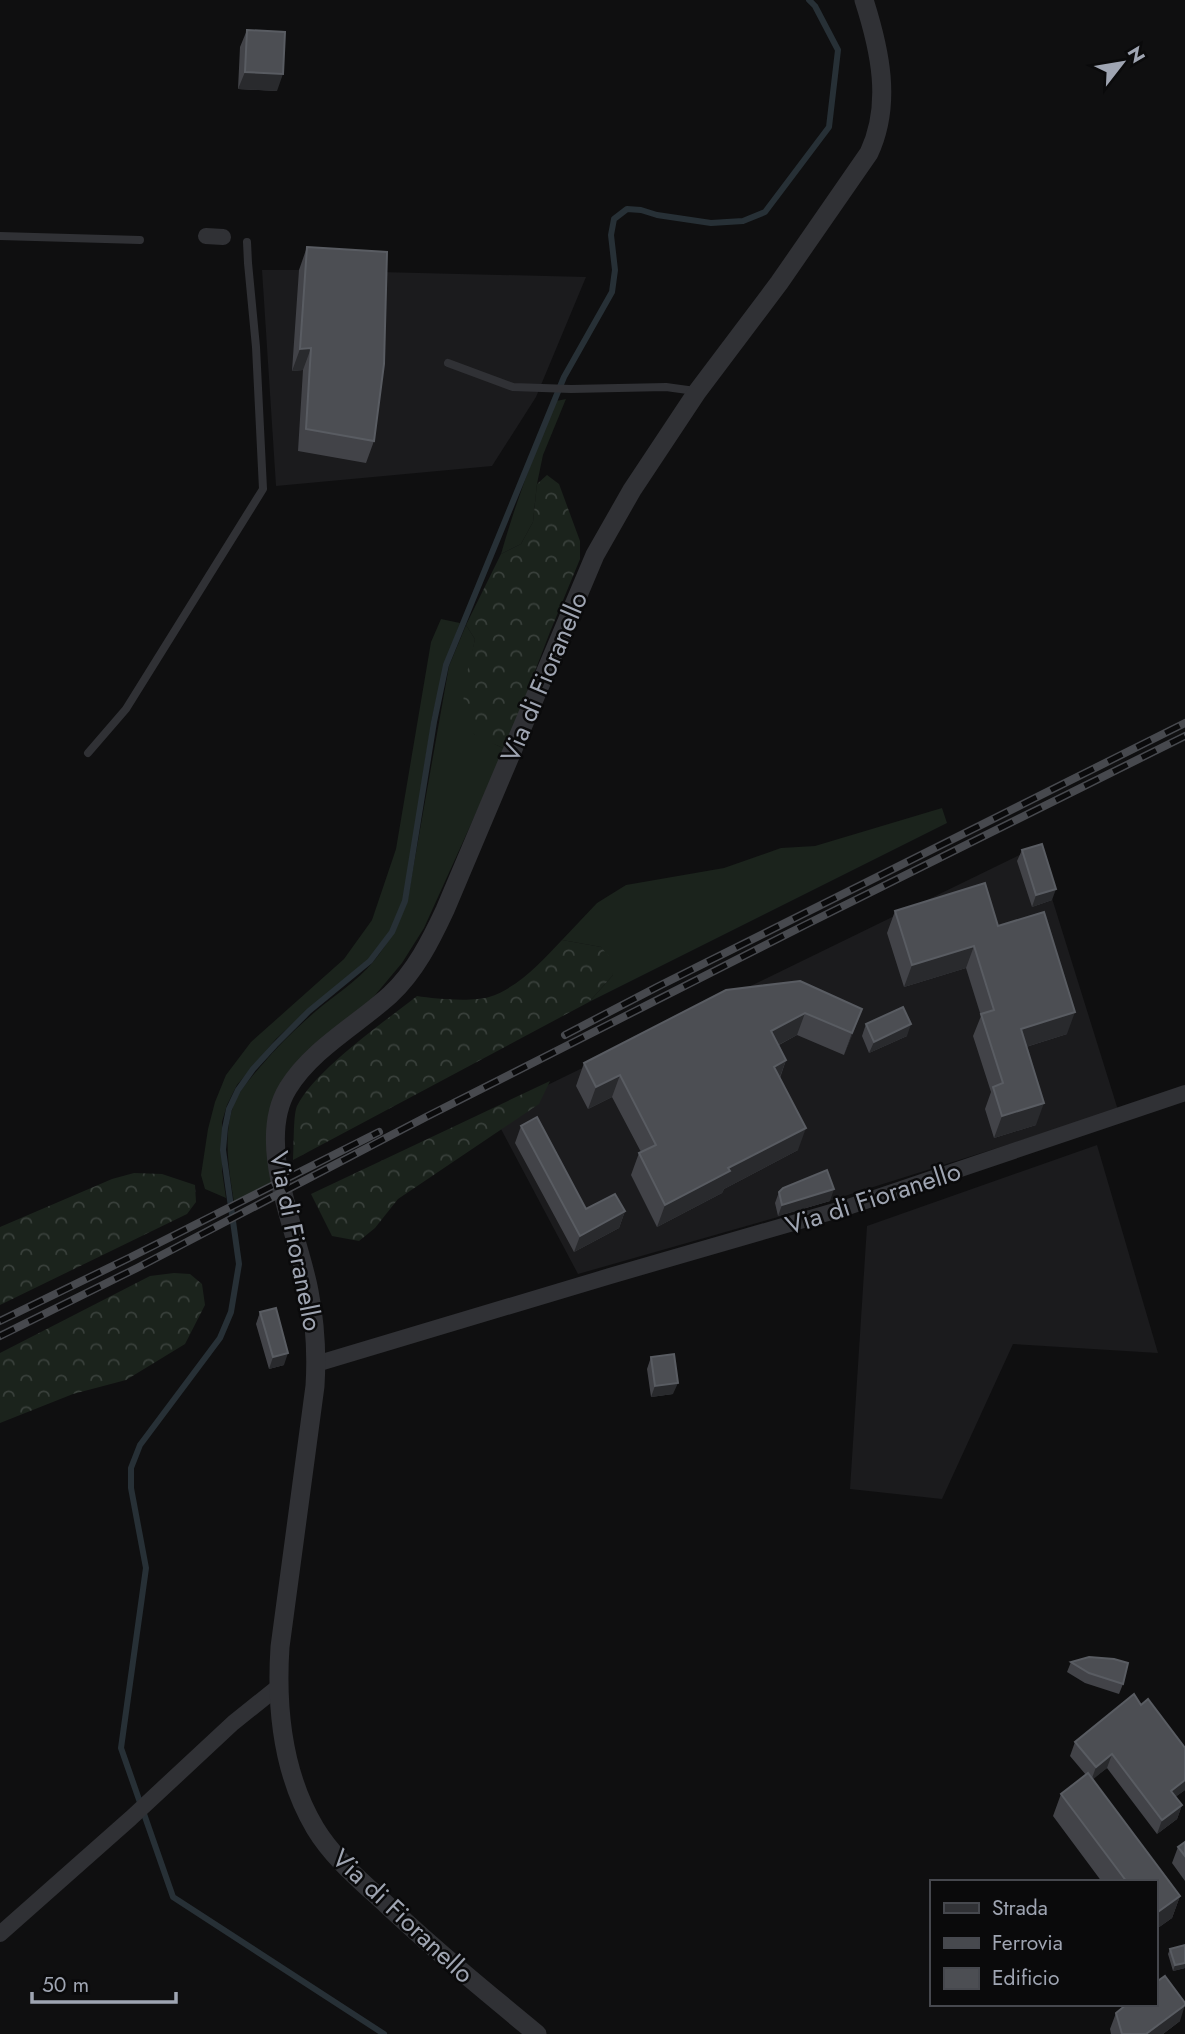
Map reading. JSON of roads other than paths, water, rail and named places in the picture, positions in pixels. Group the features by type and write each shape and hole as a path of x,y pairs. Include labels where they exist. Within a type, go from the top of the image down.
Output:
{"street":[{"name":"Via di Fioranello","path":"537,2034 418,1934 348,1869 324,1841 304,1805 287,1757 278,1687 280,1647 315,1386 316,1342 309,1291 276,1160 276,1126 283,1098 297,1077 326,1047 402,983 428,944 451,898 596,555 632,490 698,392 779,283 862,164 873,143 882,109 882,86 879,58 864,0"},
{"path":"206,236 223,237"},
{"name":"Via di Fioranello","path":"316,1364 845,1208 1185,1093"},
{"path":"0,1934 233,1723 278,1687"}],"lane":[{"path":"0,236 140,240"},
{"path":"88,753 126,709 262,489 256,347 247,243"},
{"path":"448,363 513,387 666,387 698,392"}],"waterway":[{"path":"384,2034 173,1897 121,1748 146,1568 131,1488 131,1468 140,1445 220,1338 231,1312 239,1264 223,1150 229,1109 238,1090 253,1069 309,1011 370,961 392,932 405,901 446,665 564,377 612,292 615,270 611,235 614,219 627,209 711,223 743,221 765,212 829,127 838,50 815,6 809,0"}],"railway":[{"path":"565,1035 1185,723"},
{"path":"0,1336 805,925 1185,736"},
{"path":"0,1321 379,1132"}]}
